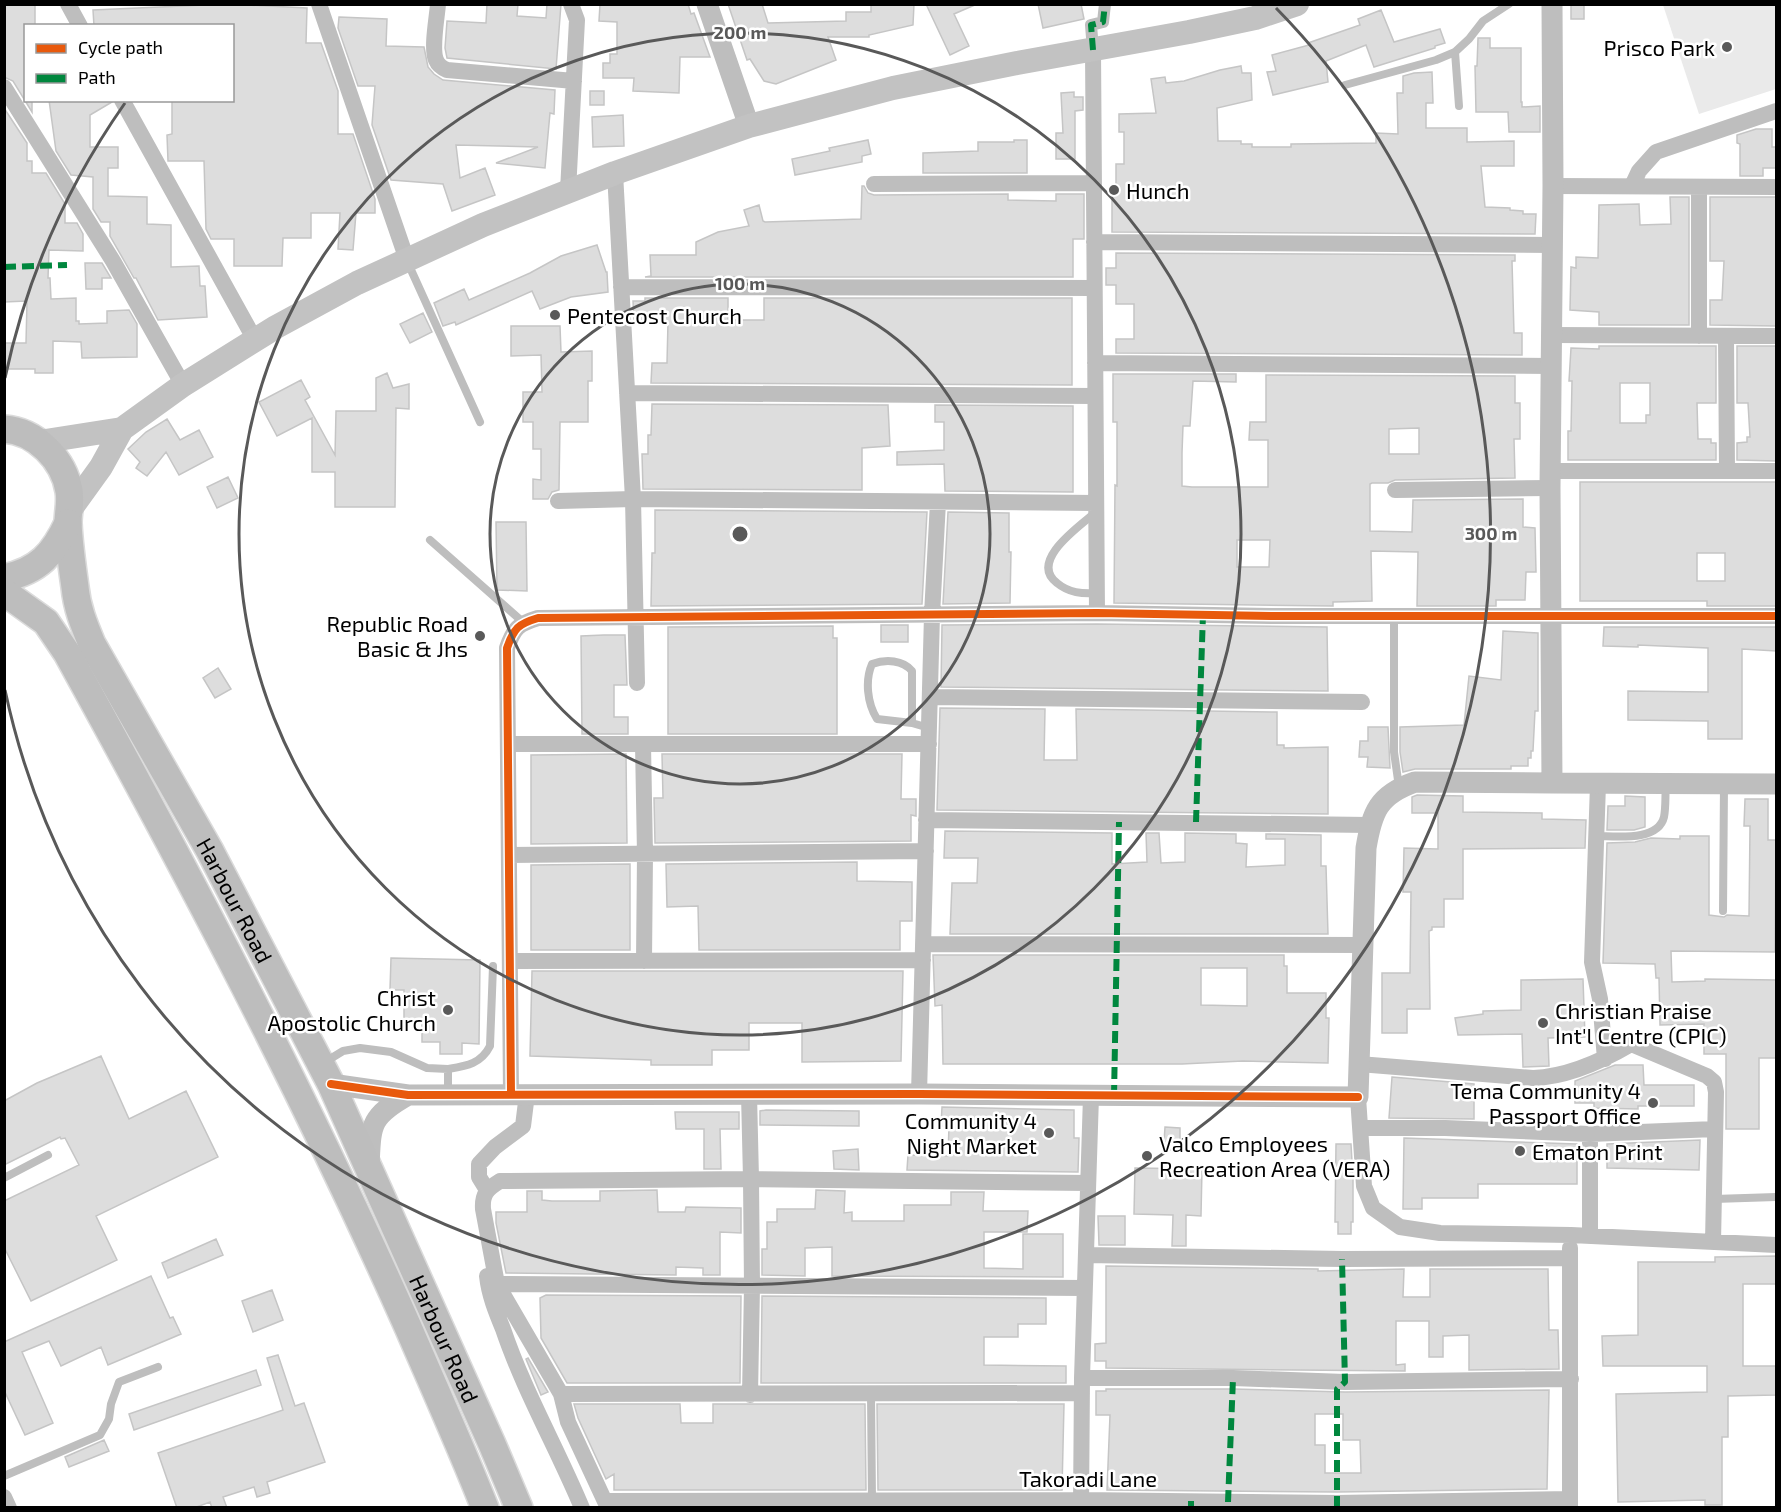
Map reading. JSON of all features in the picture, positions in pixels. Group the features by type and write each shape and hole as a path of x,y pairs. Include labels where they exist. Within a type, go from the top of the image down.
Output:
{"highway":[{"name":"Harbour Road","path":"4,429 25,434 39,442 53,455 63,472 69,490 75,589 80,617 92,644 210,851 326,1074 519,1508"},
{"path":"4,578 27,572 45,560 59,543 69,516"},
{"name":"Harbour Road","path":"4,592 46,622 67,653 177,856 320,1134 465,1456 485,1508"}],"main road":[{"path":"69,516 122,429 183,385 255,340 357,283 483,225 615,173 749,126 893,88 1255,18 1297,4"},
{"path":"39,442 122,429"}],"street":[{"path":"68,4 79,24"},
{"path":"319,4 407,260"},
{"path":"438,4 436,62 447,70 573,81"},
{"path":"568,191 577,20 572,4"},
{"path":"707,4 749,126"},
{"path":"1097,613 1091,25 1103,22 1105,4"},
{"path":"1552,4 1552,783"},
{"path":"4,87 113,261 183,385"},
{"path":"123,102 255,340"},
{"path":"1632,186 1639,171 1656,152 1776,111"},
{"path":"615,173 633,499 637,683"},
{"path":"874,184 1094,183"},
{"path":"1553,186 1776,187"},
{"path":"1699,188 1699,336"},
{"path":"1094,242 1552,245"},
{"path":"621,287 1094,288"},
{"path":"1552,336 1776,336"},
{"path":"1726,336 1727,471"},
{"path":"1095,363 1551,366"},
{"path":"627,393 1095,396"},
{"path":"1395,490 1551,479 1776,471"},
{"path":"558,501 633,499 938,502 1096,508"},
{"path":"919,1094 932,615 938,502"},
{"path":"487,1190 479,1177 479,1164 495,1147 523,1126 510,961 507,648 513,632 524,623 538,618 1097,613 1776,616"},
{"path":"930,698 1362,702"},
{"path":"508,744 643,744 929,736"},
{"path":"643,744 645,961"},
{"path":"1776,784 1415,782 1399,788 1381,802 1370,825 1366,860 1358,1097 1364,1186 1373,1208 1400,1227 1440,1233 1571,1235 1776,1245"},
{"path":"1598,784 1592,962 1600,999 1605,1059"},
{"path":"926,820 1370,825"},
{"path":"509,855 926,851"},
{"path":"510,961 645,961 923,952 1363,945"},
{"path":"1359,1064 1533,1078 1548,1077 1605,1059 1631,1044 1707,1076 1714,1082 1716,1092 1713,1242"},
{"path":"326,1074 408,1095 919,1094 1358,1097"},
{"path":"749,1094 752,1286 750,1395"},
{"path":"369,1168 370,1133 373,1125 386,1109 408,1095"},
{"path":"1081,1504 1084,1288 1091,1096"},
{"path":"1360,1128 1445,1128 1590,1134 1715,1129"},
{"path":"1590,1134 1590,1236"},
{"path":"582,1508 511,1352 488,1289 483,1198 487,1190 500,1181 751,1179 1088,1183"},
{"path":"483,1209 497,1284 561,1394 568,1422 607,1504"},
{"path":"1570,1503 1571,1235"},
{"path":"1086,1256 1341,1259 1570,1258"},
{"path":"497,1284 1084,1288"},
{"path":"561,1394 871,1394 1233,1378 1345,1382 1571,1379"},
{"path":"4,1497 9,1508"},
{"name":"Takoradi Lane","path":"607,1504 1570,1503"}],"lane":[{"path":"1345,85 1436,60 1455,52 1483,21 1509,4"},
{"path":"1455,52 1459,106"},
{"path":"407,260 480,422"},
{"path":"1096,508 1056,548 1049,561 1049,572 1054,582 1068,591 1097,593"},
{"path":"430,540 524,623"},
{"path":"1394,616 1394,752 1399,788"},
{"path":"912,723 912,671 907,664 898,662 872,664 868,672 869,699 872,711 877,718 912,723 929,736"},
{"path":"1597,836 1645,835 1658,827 1664,819 1666,784"},
{"path":"1723,911 1724,784"},
{"path":"326,1074 343,1051 360,1048 391,1052 427,1068 448,1069 478,1061 486,1054 490,1046 493,966"},
{"path":"448,1069 448,1094"},
{"path":"4,1178 48,1155"},
{"path":"1714,1199 1776,1197"},
{"path":"4,1476 100,1435 109,1419 111,1404 119,1382 158,1367"},
{"path":"871,1394 872,1504"}],"shaded area":[{"name":"Prisco Park","path":"1663,5 1776,5 1776,89 1699,114"}],"building":[{"path":"4,4 35,4 35,24 24,24 24,99 13,81 4,77"},
{"path":"227,4 307,8 306,43 321,43 338,91 338,134 353,134 375,199 375,213 356,213 353,250 338,249 340,213 311,213 311,238 283,238 282,266 234,266 234,239 211,239 206,229 204,161 168,161 167,135 172,134 172,102 234,102 234,24 94,24 93,10"},
{"path":"487,4 518,4 517,16 546,18 547,4 561,4 556,69 447,58 445,48 447,21 486,23"},
{"path":"600,4 688,4 691,14 694,13 710,57 680,57 679,93 633,91 634,78 603,78 603,63 610,63 610,54 617,54 617,22 599,21"},
{"path":"728,4 762,4 768,23 846,21 846,12 871,12 871,4 914,4 913,25 869,35 869,37 828,37 836,60 776,84 764,81 750,59 747,60"},
{"path":"926,4 977,4 954,14 969,46 950,55"},
{"path":"1038,4 1081,4 1084,19 1043,28"},
{"path":"1571,4 1584,4 1584,19 1571,19"},
{"path":"1381,10 1394,42 1440,29 1445,43 1374,67 1366,45 1326,61 1328,82 1273,95 1267,72 1276,71 1272,55 1309,45 1308,43 1360,25 1358,19"},
{"path":"339,17 387,19 386,46 424,47 428,67 443,80 555,90 554,114 550,113 545,168 496,163 538,147 456,145 460,178 485,168 495,195 452,211 443,184 391,180 372,125 375,86 358,86 338,28"},
{"path":"1478,38 1490,38 1490,48 1521,48 1522,107 1540,106 1540,132 1509,132 1508,112 1476,112 1475,66 1477,66"},
{"path":"1241,66 1242,73 1251,73 1252,100 1217,108 1218,141 1241,141 1241,144 1252,144 1252,147 1376,143 1376,133 1398,134 1397,93 1403,93 1403,76 1432,72 1433,103 1426,103 1426,128 1467,128 1467,142 1514,141 1514,166 1481,166 1485,207 1510,208 1510,210 1523,211 1523,214 1536,214 1535,234 1112,232 1112,192 1116,192 1116,164 1124,164 1124,132 1119,132 1119,114 1156,113 1151,79 1165,77 1166,83 1184,81"},
{"path":"590,91 604,91 604,105 590,105"},
{"path":"1074,92 1074,97 1083,97 1083,110 1075,111 1075,159 1056,159 1056,133 1063,133 1061,93"},
{"path":"26,102 32,102 32,112"},
{"path":"49,102 112,102 90,115 90,147 118,147 118,168 108,168 108,196 147,197 147,224 171,225 171,267 199,266 200,286 205,286 207,317 158,320 110,236 110,222 101,222 93,209 93,177 71,175 56,151"},
{"path":"4,108 27,143 27,161 32,161 32,173 46,173 65,204 65,223 77,223 83,234 83,251 49,250 48,278 50,278 51,299 76,298 76,321 79,321 79,324 107,323 107,311 129,310 137,324 137,357 82,358 81,342 53,341 53,373 35,373 35,369 4,369 4,343 26,343 27,301 4,302"},
{"path":"623,115 624,146 593,147 592,117"},
{"path":"1756,129 1772,129 1772,147 1776,147 1776,168 1763,168 1763,176 1740,176 1740,144 1737,143 1737,135"},
{"path":"868,140 871,154 862,156 862,162 795,175 792,159"},
{"path":"1014,140 1027,140 1027,173 923,173 923,153 978,151 978,142 1014,142"},
{"path":"862,186 868,193 874,195 1008,194 1008,200 1056,201 1056,194 1084,194 1084,239 1073,239 1073,277 645,277 651,276 650,255 696,255 696,242 718,232 749,226 744,210 759,205 765,222 861,219"},
{"path":"1670,197 1689,197 1689,325 1599,325 1599,312 1570,310 1571,267 1576,268 1576,257 1598,258 1599,205 1639,204 1640,225 1671,224"},
{"path":"1710,197 1776,197 1776,326 1710,325 1710,300 1722,300 1724,261 1710,261"},
{"path":"597,245 607,272 608,292 571,297 540,309 532,291 456,325 455,322 443,326 434,303 464,289 469,300 530,273 561,256"},
{"path":"1116,253 1515,255 1515,261 1512,261 1514,333 1522,333 1522,355 1116,353 1116,339 1134,339 1134,304 1116,304 1116,285 1106,285 1106,268 1116,268"},
{"path":"85,263 102,263 111,278 102,278 102,289 86,289"},
{"path":"645,298 728,298 728,320 764,320 764,298 1072,298 1072,385 651,383 652,363 667,363 668,322 634,322 633,301 645,301"},
{"path":"423,313 432,332 410,343 400,324"},
{"path":"511,326 560,326 561,352 592,351 592,381 588,381 588,422 560,422 559,490 552,492 548,499 533,499 533,479 541,480 541,449 533,449 533,422 523,422 523,392 542,392 541,355 511,356"},
{"path":"1599,346 1716,346 1716,403 1697,403 1698,439 1711,439 1711,443 1716,443 1716,460 1568,460 1568,431 1571,431 1572,381 1569,381 1571,348 1599,349","holes":["1620,383 1650,383 1650,415 1646,415 1646,423 1620,423"]},
{"path":"1737,346 1776,346 1776,461 1737,460 1737,443 1747,442 1747,437 1750,437 1748,403 1737,403"},
{"path":"387,373 393,388 409,384 409,409 396,408 395,507 335,507 335,472 312,472 312,418 277,436 259,402 301,380 310,397 305,400 335,455 336,411 376,411 376,378"},
{"path":"1113,374 1236,374 1236,382 1193,381 1190,426 1183,426 1182,486 1268,487 1268,440 1249,440 1250,422 1266,422 1266,375 1515,376 1515,403 1520,403 1520,439 1514,439 1515,478 1395,480 1388,483 1372,483 1370,484 1370,531 1412,532 1413,500 1523,499 1523,527 1535,528 1536,572 1526,572 1525,600 1496,600 1496,606 1417,606 1418,552 1371,551 1372,601 1333,602 1333,606 1114,603 1117,422 1113,422","holes":["1419,428 1419,454 1389,454 1389,429","1237,540 1270,540 1269,567 1237,567"]},
{"path":"652,404 888,405 890,446 862,448 862,490 643,489 642,454 648,454"},
{"path":"935,405 1073,406 1073,492 945,491 944,464 897,465 897,452 944,450 944,422 935,422"},
{"path":"167,419 180,440 199,430 213,457 179,475 166,452 147,476 136,468 140,462 128,449 146,432"},
{"path":"228,477 238,498 217,508 207,487"},
{"path":"1580,482 1776,482 1776,606 1707,606 1707,601 1580,601","holes":["1697,553 1725,553 1725,581 1697,581"]},
{"path":"655,510 927,512 922,604 651,606"},
{"path":"948,512 1009,513 1010,603 943,604"},
{"path":"496,522 526,522 527,591 497,590"},
{"path":"1097,624 1327,627 1328,691 941,687 942,625"},
{"path":"881,625 908,625 908,642 881,642"},
{"path":"833,626 833,638 837,638 837,734 668,734 668,627"},
{"path":"1604,627 1776,627 1776,651 1742,649 1742,739 1708,739 1708,721 1628,720 1628,691 1708,692 1708,648 1603,646"},
{"path":"1503,631 1538,633 1538,711 1535,711 1533,751 1531,751 1531,758 1528,758 1528,766 1511,766 1511,769 1415,769 1403,772 1400,727 1464,725 1469,676 1501,680"},
{"path":"625,635 627,685 614,685 614,717 628,717 628,734 582,734 581,636"},
{"path":"218,668 231,689 215,698 203,678"},
{"path":"940,708 1045,709 1044,760 1077,760 1076,709 1277,712 1277,745 1284,745 1284,748 1328,747 1328,814 937,810"},
{"path":"1368,727 1388,727 1390,768 1367,767 1368,757 1359,757 1360,741 1368,741"},
{"path":"626,754 627,843 531,844 531,755"},
{"path":"662,754 902,754 901,799 916,799 916,816 911,815 911,841 655,843 654,798 663,798"},
{"path":"1417,795 1463,796 1463,812 1542,813 1542,819 1586,820 1585,848 1463,849 1463,899 1444,899 1444,927 1432,927 1429,931 1430,1009 1407,1009 1407,1033 1382,1033 1382,973 1410,973 1411,892 1403,892 1404,848 1438,849 1438,813 1412,813 1412,797"},
{"path":"1625,796 1645,797 1645,827 1634,830 1607,830 1608,806 1625,806"},
{"path":"1745,799 1768,799 1768,840 1776,840 1775,952 1671,951 1672,982 1705,981 1705,979 1776,980 1776,1058 1759,1058 1759,1129 1726,1129 1726,1054 1704,1054 1704,1024 1660,1025 1659,978 1656,978 1655,964 1603,963 1607,843 1635,842 1651,838 1680,839 1680,836 1709,836 1709,915 1749,916 1750,826 1744,826"},
{"path":"945,831 1112,833 1112,864 1147,862 1146,833 1159,833 1161,863 1185,862 1185,833 1236,834 1236,843 1247,844 1246,867 1285,865 1285,839 1266,839 1266,834 1321,835 1321,866 1326,866 1328,934 950,934 952,883 977,883 978,858 944,858"},
{"path":"857,862 857,881 912,882 912,921 900,921 900,950 699,950 698,906 667,907 666,864"},
{"path":"630,864 630,950 531,950 531,865"},
{"path":"933,955 1284,955 1284,966 1287,966 1287,993 1326,993 1326,1018 1329,1018 1328,1063 1243,1061 1182,1064 943,1064 942,1005 935,1006","holes":["1201,968 1247,968 1247,1006 1201,1005"]},
{"path":"391,958 480,960 479,1044 462,1043 462,1054 440,1054 440,1042 422,1042 422,1022 404,1022 404,990 390,990"},
{"path":"532,971 903,971 901,1061 802,1062 802,1023 749,1023 749,1050 712,1050 712,1065 651,1065 651,1060 530,1056"},
{"path":"1583,979 1585,1037 1548,1038 1549,1066 1523,1067 1522,1034 1458,1035 1455,1018 1483,1014 1483,1011 1521,1010 1521,980"},
{"path":"101,1056 129,1119 186,1091 218,1157 96,1216 117,1260 31,1301 4,1247 4,1201 79,1165 65,1138 60,1137 4,1165 4,1101 37,1083"},
{"path":"1615,1065 1643,1065 1644,1085 1694,1085 1694,1106 1638,1106 1638,1109 1594,1108 1594,1103 1575,1103 1575,1081"},
{"path":"1392,1077 1474,1084 1474,1119 1389,1118"},
{"path":"942,1107 1074,1110 1074,1138 1079,1138 1078,1172 907,1170 908,1155 948,1156 949,1126 941,1126"},
{"path":"760,1111 859,1111 859,1126 760,1125"},
{"path":"675,1112 739,1112 739,1129 720,1129 721,1169 704,1169 704,1129 676,1129"},
{"path":"1165,1127 1180,1128 1180,1143 1164,1142"},
{"path":"1404,1138 1577,1144 1577,1184 1478,1184 1478,1198 1422,1198 1422,1209 1403,1209"},
{"path":"1700,1140 1699,1170 1607,1168 1607,1144"},
{"path":"1336,1144 1351,1144 1353,1222 1351,1222 1351,1234 1338,1234 1338,1222 1335,1222"},
{"path":"858,1149 859,1170 834,1169 833,1151"},
{"path":"1135,1168 1202,1169 1201,1216 1186,1215 1186,1246 1172,1246 1173,1215 1134,1214"},
{"path":"657,1190 658,1212 685,1212 686,1207 741,1208 741,1233 720,1232 720,1275 703,1275 703,1268 676,1267 676,1275 506,1273 496,1212 527,1212 527,1191 542,1191 542,1200 600,1201 600,1191"},
{"path":"816,1190 845,1191 844,1213 852,1212 852,1221 904,1221 904,1205 951,1205 951,1192 984,1192 983,1211 1028,1211 1027,1232 984,1232 984,1268 1023,1269 1023,1234 1063,1234 1063,1277 832,1276 832,1247 805,1248 805,1276 762,1275 762,1249 767,1249 767,1222 777,1222 777,1209 815,1209"},
{"path":"1098,1216 1125,1216 1125,1245 1099,1245"},
{"path":"216,1239 223,1255 168,1278 162,1263"},
{"path":"1776,1256 1776,1284 1743,1284 1743,1366 1776,1366 1776,1395 1728,1396 1728,1437 1722,1437 1722,1505 1705,1505 1705,1500 1618,1502 1616,1394 1707,1392 1707,1366 1603,1366 1602,1336 1638,1335 1638,1262 1715,1262 1715,1257"},
{"path":"1106,1266 1318,1269 1318,1271 1404,1269 1403,1297 1430,1297 1430,1269 1548,1269 1549,1330 1558,1330 1559,1369 1469,1370 1469,1335 1443,1336 1443,1357 1429,1357 1429,1321 1396,1321 1396,1365 1405,1364 1405,1371 1106,1368 1106,1361 1095,1361 1095,1344 1106,1343"},
{"path":"151,1276 170,1318 173,1317 181,1334 108,1365 101,1347 61,1366 49,1341 22,1352 53,1423 25,1435 4,1390 4,1342"},
{"path":"272,1290 283,1320 253,1332 242,1301"},
{"path":"546,1295 741,1296 740,1383 567,1383 541,1338 540,1298"},
{"path":"762,1296 1046,1298 1046,1324 1018,1324 1018,1337 984,1337 984,1365 1066,1366 1066,1383 761,1383"},
{"path":"278,1355 295,1406 304,1403 325,1462 267,1482 270,1493 257,1497 254,1487 223,1497 227,1508 212,1508 210,1502 194,1508 177,1508 158,1453 283,1410 267,1358"},
{"path":"528,1358 548,1392 541,1395 526,1359"},
{"path":"256,1370 261,1385 134,1430 129,1414"},
{"path":"1106,1389 1345,1392 1549,1390 1547,1489 1337,1492 1107,1490 1110,1415 1096,1415 1096,1391 1106,1391","holes":["1315,1414 1343,1414 1343,1440 1360,1440 1361,1473 1325,1473 1325,1445 1315,1445"]},
{"path":"574,1404 680,1404 681,1423 713,1423 713,1404 865,1404 866,1490 614,1490 614,1474 606,1479 578,1418"},
{"path":"877,1404 1064,1404 1062,1490 878,1490"},
{"path":"104,1440 109,1451 69,1467 65,1457"}],"marked path":[{"path":"1093,50 1091,25 1103,22 1105,4"},
{"path":"4,267 67,265"},
{"path":"1196,822 1203,614"},
{"path":"1114,1097 1119,822"},
{"path":"1337,1508 1337,1389 1345,1382 1342,1259"},
{"path":"1228,1502 1233,1378"},
{"path":"1191,1501 1191,1508"}],"cycle path":[{"path":"511,1094 507,648 518,628 531,620 538,618 1097,613 1271,616 1776,616"},
{"path":"331,1084 408,1095 919,1094 1358,1097"}],"place":[{"name":"Prisco Park","path":"1727,47"},
{"name":"Hunch","path":"1114,190"},
{"name":"Pentecost Church","path":"555,315"},
{"name":"Republic Road Basic & Jhs","path":"480,636"},
{"name":"Christ Apostolic Church","path":"448,1010"},
{"name":"Christian Praise Int'l Centre (CPIC)","path":"1543,1023"},
{"name":"Tema Community 4 Passport Office","path":"1653,1103"},
{"name":"Community 4 Night Market","path":"1049,1133"},
{"name":"Ematon Print","path":"1520,1151"},
{"name":"Valco Employees Recreation Area (VERA)","path":"1147,1156"}]}
